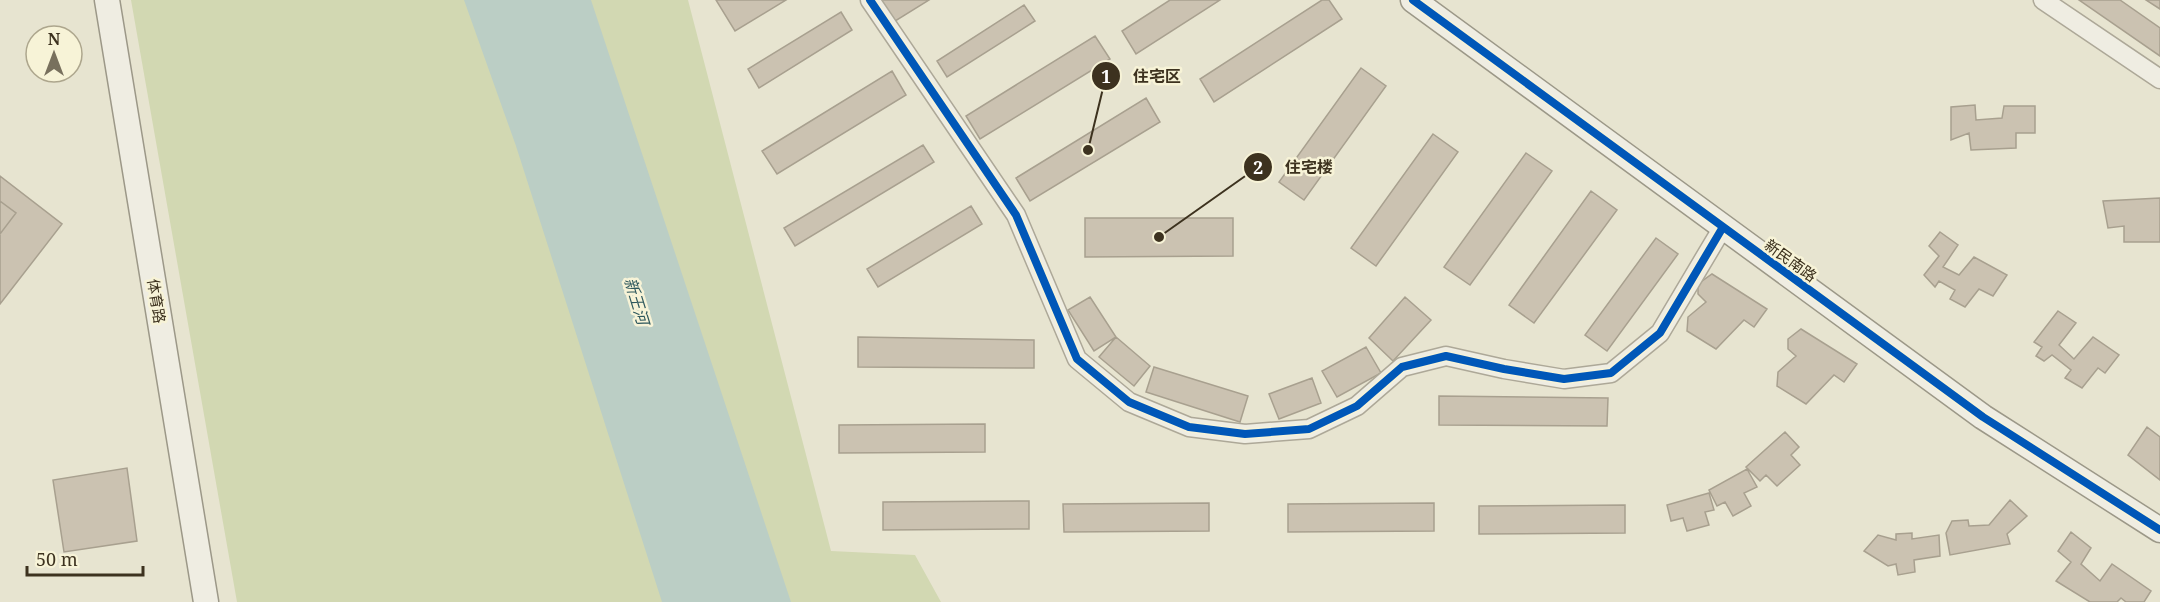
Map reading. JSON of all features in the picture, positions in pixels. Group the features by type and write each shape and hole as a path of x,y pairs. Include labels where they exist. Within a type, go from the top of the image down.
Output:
{"street":[{"name":"体育路","path":"107,0 206,602"},
{"path":"870,0 1017,215 1077,359 1129,402 1189,427 1245,435 1309,429 1357,406 1402,367 1446,356 1564,379 1611,373 1660,333 1724,227"},
{"name":"新民南路","path":"1413,0 1983,417 2160,530"},
{"path":"2043,0 2160,79"}],"green space":[{"path":"131,0 688,0 831,551 915,555 941,602 237,602"}],"water":[{"name":"新王河","path":"464,0 591,0 791,602 662,602 516,146"}],"building":[{"path":"716,0 786,0 735,31"},
{"path":"878,0 929,0 892,23"},
{"path":"1170,0 1220,0 1136,54 1122,31"},
{"path":"1322,0 1329,0 1342,19 1214,102 1200,79"},
{"path":"2079,0 2120,0 2160,28 2160,56"},
{"path":"2146,0 2160,0 2160,9"},
{"path":"1024,5 1035,21 947,77 937,61"},
{"path":"841,12 852,30 759,88 748,69"},
{"path":"1095,36 1110,59 980,139 966,116"},
{"path":"1361,68 1386,86 1304,200 1279,182"},
{"path":"892,71 906,95 777,174 762,151"},
{"path":"1146,98 1160,122 1030,201 1016,178"},
{"path":"1975,105 1976,120 2002,118 2004,106 2035,106 2035,133 2016,133 2016,148 1971,150 1969,133 1951,140 1951,107"},
{"path":"1433,134 1458,152 1376,266 1351,248"},
{"path":"923,145 934,162 795,246 784,228"},
{"path":"1526,153 1552,171 1470,285 1444,267"},
{"path":"0,176 62,224 0,304"},
{"path":"1591,191 1617,210 1534,323 1509,305"},
{"path":"2160,198 2160,242 2124,242 2124,226 2108,228 2103,201"},
{"path":"0,201 16,213 0,234"},
{"path":"971,206 982,224 878,287 867,269"},
{"path":"1085,218 1233,218 1233,256 1085,257"},
{"path":"1940,232 1958,245 1943,267 1959,275 1974,257 2007,275 1993,296 1979,289 1965,307 1950,299 1955,290 1939,281 1935,287 1924,275 1939,256 1929,246"},
{"path":"1656,238 1678,254 1607,351 1585,335"},
{"path":"1712,274 1767,309 1754,327 1744,320 1716,349 1687,331 1688,317 1706,302 1698,294 1698,284"},
{"path":"1090,297 1116,337 1094,351 1068,310"},
{"path":"1405,297 1431,320 1393,361 1369,338"},
{"path":"2058,311 2076,323 2059,345 2074,359 2093,337 2119,355 2105,373 2098,368 2082,388 2065,378 2071,370 2052,355 2044,361 2036,356 2042,347 2034,342"},
{"path":"1801,329 1857,364 1844,382 1834,375 1806,404 1777,386 1778,372 1796,356 1788,349 1788,339"},
{"path":"858,337 1034,340 1034,368 858,367"},
{"path":"1116,337 1150,366 1134,386 1099,357"},
{"path":"1366,347 1381,373 1337,397 1322,371"},
{"path":"1154,367 1248,396 1240,422 1146,392"},
{"path":"1312,378 1321,403 1279,419 1269,394"},
{"path":"1439,396 1608,398 1607,426 1439,425"},
{"path":"985,424 985,452 839,453 839,425"},
{"path":"2147,427 2160,437 2160,480 2128,455"},
{"path":"1785,432 1799,447 1791,455 1800,465 1777,486 1766,475 1760,481 1746,467"},
{"path":"127,468 137,541 64,552 53,480"},
{"path":"1747,469 1757,487 1744,493 1751,506 1733,516 1725,502 1717,506 1709,490"},
{"path":"1709,493 1714,510 1705,512 1709,525 1687,531 1683,518 1671,521 1667,505"},
{"path":"2010,500 2027,516 2007,534 2010,544 1950,555 1946,533 1952,521 1968,520 1969,526 1989,525"},
{"path":"1029,501 1029,529 883,530 883,502"},
{"path":"1209,503 1209,531 1064,532 1063,504"},
{"path":"1434,503 1434,531 1288,532 1288,504"},
{"path":"1625,505 1625,533 1479,534 1479,506"},
{"path":"2071,532 2091,548 2081,564 2100,581 2112,564 2151,591 2144,602 2126,602 2121,598 2117,602 2090,602 2056,581 2071,562 2058,551"},
{"path":"1912,533 1912,539 1939,535 1940,556 1914,560 1915,572 1898,575 1896,564 1888,566 1864,551 1878,535 1896,540 1896,534"}],"cycle path":[{"path":"870,0 1016,215 1077,359 1129,402 1189,427 1245,434 1309,429 1357,406 1402,367 1446,356 1564,379 1611,373 1660,333 1723,227"},
{"path":"1413,0 1983,417 2160,530"}],"place":[{"name":"住宅区","path":"1088,150"},
{"name":"住宅楼","path":"1159,237"}]}
